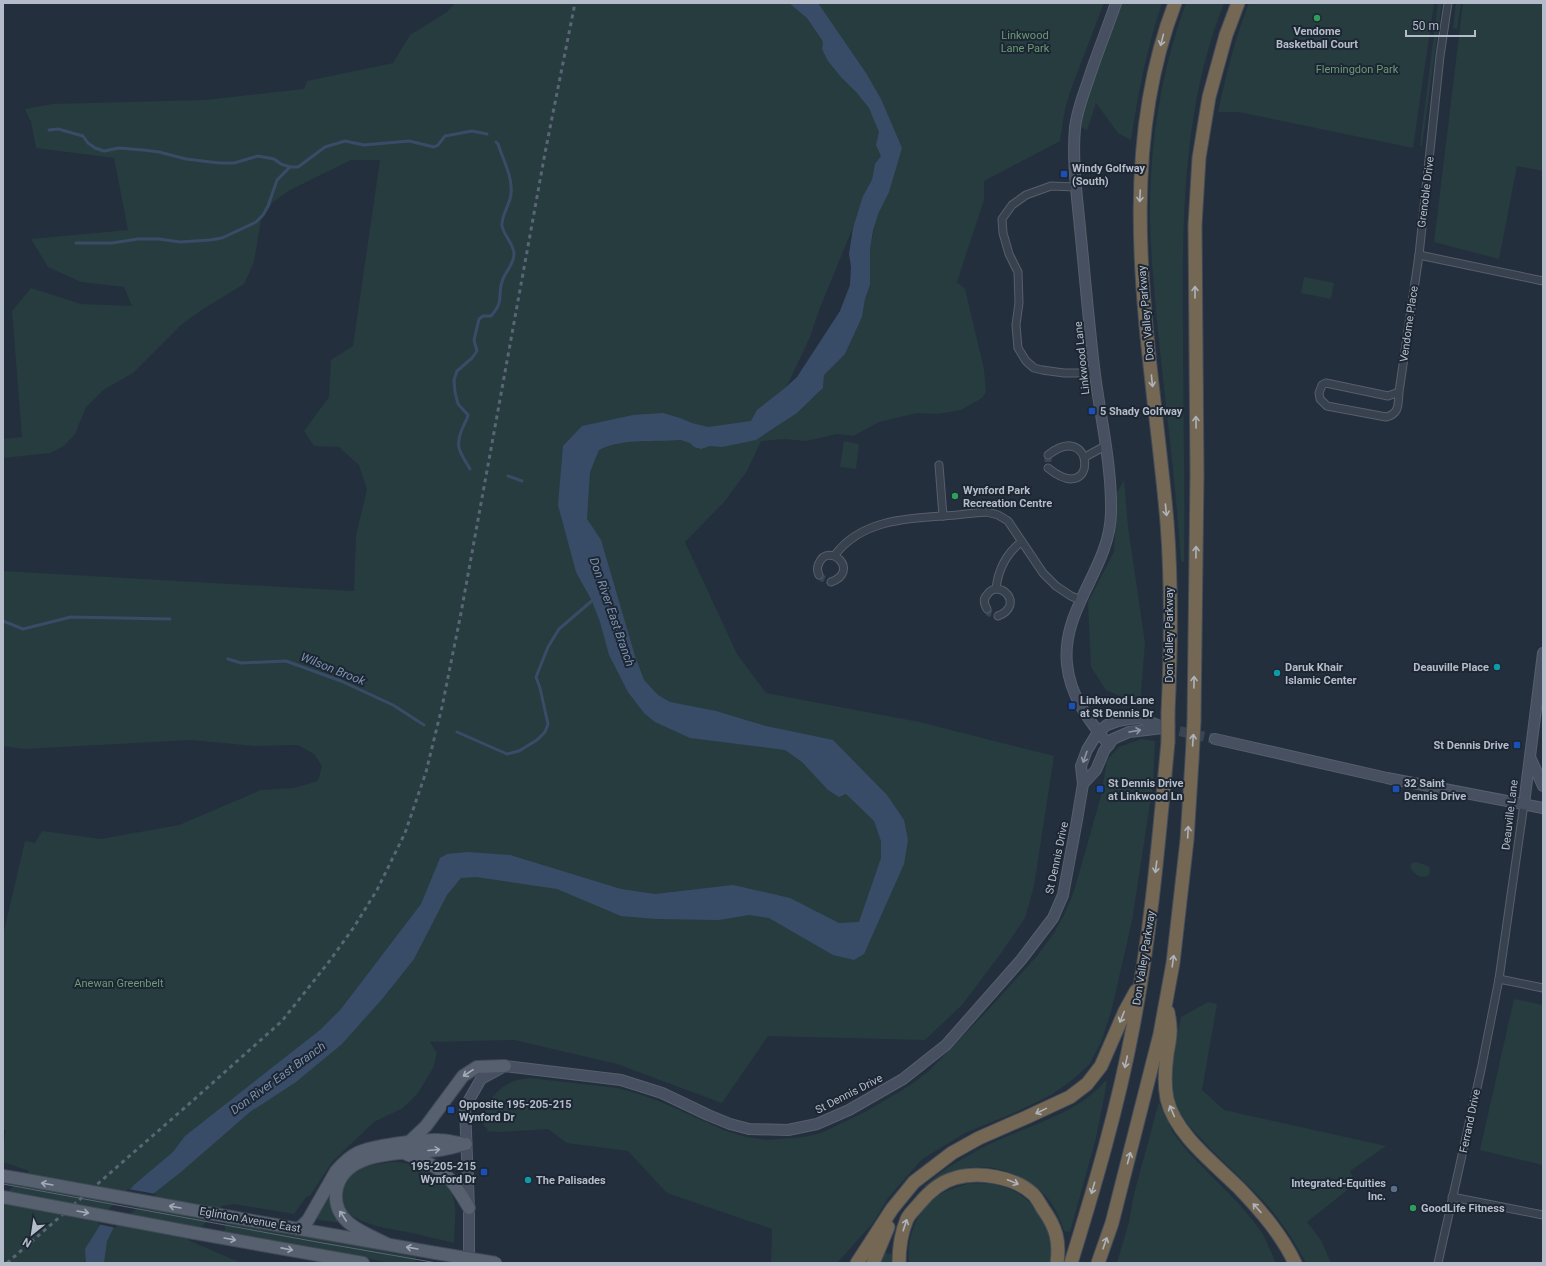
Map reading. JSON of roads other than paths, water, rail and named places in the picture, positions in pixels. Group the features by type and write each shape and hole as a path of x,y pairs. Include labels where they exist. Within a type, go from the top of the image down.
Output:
{"highway":[{"name":"Don Valley Parkway","path":"1071,1263 1093,1190 1117,1101 1133,1028 1147,948 1157,862 1168,742 1171,633 1167,524 1142,289 1139,207 1143,142 1149,93 1165,29 1175,3"},
{"path":"1098,1263 1112,1223 1160,1034 1173,963 1187,840 1194,721 1197,474 1195,225 1199,158 1210,97 1226,35 1238,3"},
{"path":"857,1263 892,1209 914,1182 952,1153 979,1138 1070,1097 1087,1084 1101,1066 1125,1011 1141,983"},
{"path":"1166,1000 1170,1033 1165,1082 1167,1101 1176,1121 1192,1142 1239,1188 1271,1224 1287,1246 1295,1263"},
{"path":"873,1263 890,1224 904,1202 928,1172"},
{"path":"899,1263 899,1244 908,1218 930,1192 955,1178 980,1175 1004,1178 1022,1186 1034,1195 1048,1215 1056,1231 1058,1252 1057,1263"},
{"path":"1271,1224 1287,1263"}],"main road":[{"path":"409,1142 426,1126 463,1076 477,1067 505,1066"},
{"path":"300,1228 308,1220 336,1171 351,1157 366,1150 409,1142 438,1140 466,1144"},
{"path":"387,1244 348,1224 341,1213 336,1196 340,1178 353,1166 367,1159 402,1152 440,1150 466,1144"},
{"path":"402,1152 424,1161 449,1176 469,1208"},
{"name":"Eglinton Avenue East","path":"3,1176 496,1263"},
{"name":"Eglinton Avenue East","path":"3,1197 363,1263"},
{"path":"310,1253 331,1263"}],"street":[{"name":"Linkwood Lane","path":"1109,745 1080,706 1073,691 1067,664 1068,636 1071,624 1080,600 1100,560 1109,528 1111,512 1110,490 1095,373 1076,187 1074,143 1077,116 1116,3"},
{"name":"Grenoble Drive","path":"1419,255 1440,56 1448,3"},
{"path":"1076,187 1051,186 1026,195 1012,205 1002,219 1003,233 1009,254 1018,272 1019,302 1016,325 1018,348 1026,362 1034,368 1042,370 1064,373 1095,373"},
{"path":"1419,255 1543,281"},
{"name":"Vendome Place","path":"1399,392 1388,396 1326,384 1322,385 1320,399 1322,403 1327,406 1386,417 1392,416 1398,410 1399,392 1419,255"},
{"path":"1084,457 1105,446"},
{"path":"1048,455 1056,449 1073,447 1080,450 1086,464 1080,475 1075,479 1068,480 1062,478 1048,468"},
{"path":"939,465 943,516"},
{"path":"835,555 849,540 871,528 900,520 994,513 1008,522 1043,573 1052,582 1071,596 1080,600"},
{"path":"996,589 1003,564 1011,551 1021,542"},
{"path":"820,575 817,571 817,565 821,558 828,555 835,555 841,560 844,567 842,574 837,580 831,582"},
{"path":"987,609 984,602 986,596 990,591 996,589 1002,590 1008,594 1010,606 1007,611 998,616"},
{"name":"Deauville Lane","path":"1499,979 1524,804 1543,653"},
{"name":"St Dennis Drive","path":"505,1066 621,1080 662,1093 708,1116 749,1129 788,1130 830,1120 903,1080 946,1045 1021,960 1053,918 1063,895 1083,784 1081,766 1087,750 1098,732 1107,725 1118,721 1140,718 1165,728 1129,732 1113,739 1104,751 1096,770 1083,784"},
{"path":"1215,739 1387,778 1543,808"},
{"path":"1529,755 1543,786"},
{"path":"1499,979 1543,988"},
{"name":"Ferrand Drive","path":"1438,1263 1480,1077 1499,979"},
{"path":"469,1263 469,1208 465,1107 481,1079 505,1066"},
{"path":"1452,1197 1543,1215"}],"water":[{"name":"Don River East Branch","path":"789,3 818,3 866,73 881,99 902,148 889,192 878,214 873,231 870,249 870,285 865,299 862,317 845,354 824,375 823,388 797,413 756,440 722,447 710,446 701,449 681,440 639,441 608,446 599,450 590,472 587,519 601,540 635,656 644,680 658,695 670,702 716,711 766,726 833,740 887,795 904,820 908,840 904,864 864,954 854,960 833,955 769,918 749,915 719,920 656,919 621,916 557,889 476,877 461,878 447,895 414,959 383,998 342,1044 296,1082 250,1112 181,1172 116,1223 107,1241 104,1263 86,1263 85,1249 105,1217 135,1184 173,1152 185,1136 320,1030 341,1009 421,904 440,858 447,854 468,852 510,855 621,889 655,894 733,885 790,898 839,923 859,922 881,858 881,841 874,821 846,794 839,797 828,790 802,762 785,750 690,738 655,722 644,713 628,692 609,655 600,622 592,601 576,572 558,505 563,446 582,426 633,415 663,413 708,427 751,421 757,410 797,377 840,311 850,285 851,267 849,254 853,228 863,196 872,180 875,164 881,156 876,145 879,132 869,108 828,61 822,49 822,40 807,18"}],"waterway":[{"path":"49,130 58,129 83,136 88,143 95,148 104,151 119,148 143,150 159,152 186,159 219,163 234,163 258,156 274,159 281,164 290,167 298,167 325,147 345,141 364,145 409,141 434,147 438,145 445,136 472,131 487,134"},
{"path":"470,469 459,449 460,434 468,415 458,404 454,380 457,371 472,358 477,351 474,340 479,319 483,316 491,316 496,310 500,301 501,284 514,258 514,250 502,226 503,218 511,194 511,181 505,162 496,142"},
{"path":"76,243 112,243 138,239 159,239 180,242 222,238 256,222 263,215 268,206 277,180 290,167"},
{"path":"508,476 522,481"},
{"name":"Wilson Brook","path":"457,732 507,754 519,751 537,740 545,732 548,724 536,677 548,647 559,629 594,599"},
{"name":"Wilson Brook","path":"3,621 23,629 71,617 170,619"},
{"name":"Wilson Brook","path":"228,659 241,663 286,661 341,681 393,705 424,725"}],"tunnel":[{"path":"1048,455 1048,468"},
{"path":"819,575 831,582"},
{"path":"987,609 989,613 998,616"},
{"path":"1165,728 1215,739"}],"tram line":[{"path":"3,1184 437,1263"}],"railway":[{"path":"7,1263 282,1021 328,963 354,927 377,890 405,833 426,772 442,707 461,613 545,153 575,3"}],"place":[{"name":"Vendome Basketball Court","path":"1317,18"},
{"name":"Windy Golfway (South)","path":"1064,174"},
{"name":"5 Shady Golfway","path":"1092,411"},
{"name":"Wynford Park Recreation Centre","path":"955,496"},
{"name":"Deauville Place","path":"1497,667"},
{"name":"Daruk Khair Islamic Center","path":"1277,673"},
{"name":"Linkwood Lane at St Dennis Dr","path":"1072,706"},
{"name":"St Dennis Drive","path":"1517,745"},
{"name":"St Dennis Drive at Linkwood Ln","path":"1100,789"},
{"name":"32 Saint Dennis Drive","path":"1396,789"},
{"name":"Opposite 195-205-215 Wynford Dr","path":"451,1110"},
{"name":"195-205-215 Wynford Dr","path":"484,1172"},
{"name":"The Palisades","path":"528,1180"},
{"name":"Integrated-Equities Inc.","path":"1394,1189"},
{"name":"GoodLife Fitness","path":"1413,1208"}],"park label":[{"name":"Linkwood Lane Park","path":"1025,41"},
{"name":"Flemingdon Park","path":"1357,69"},
{"name":"Anewan Greenbelt","path":"119,983"}]}
